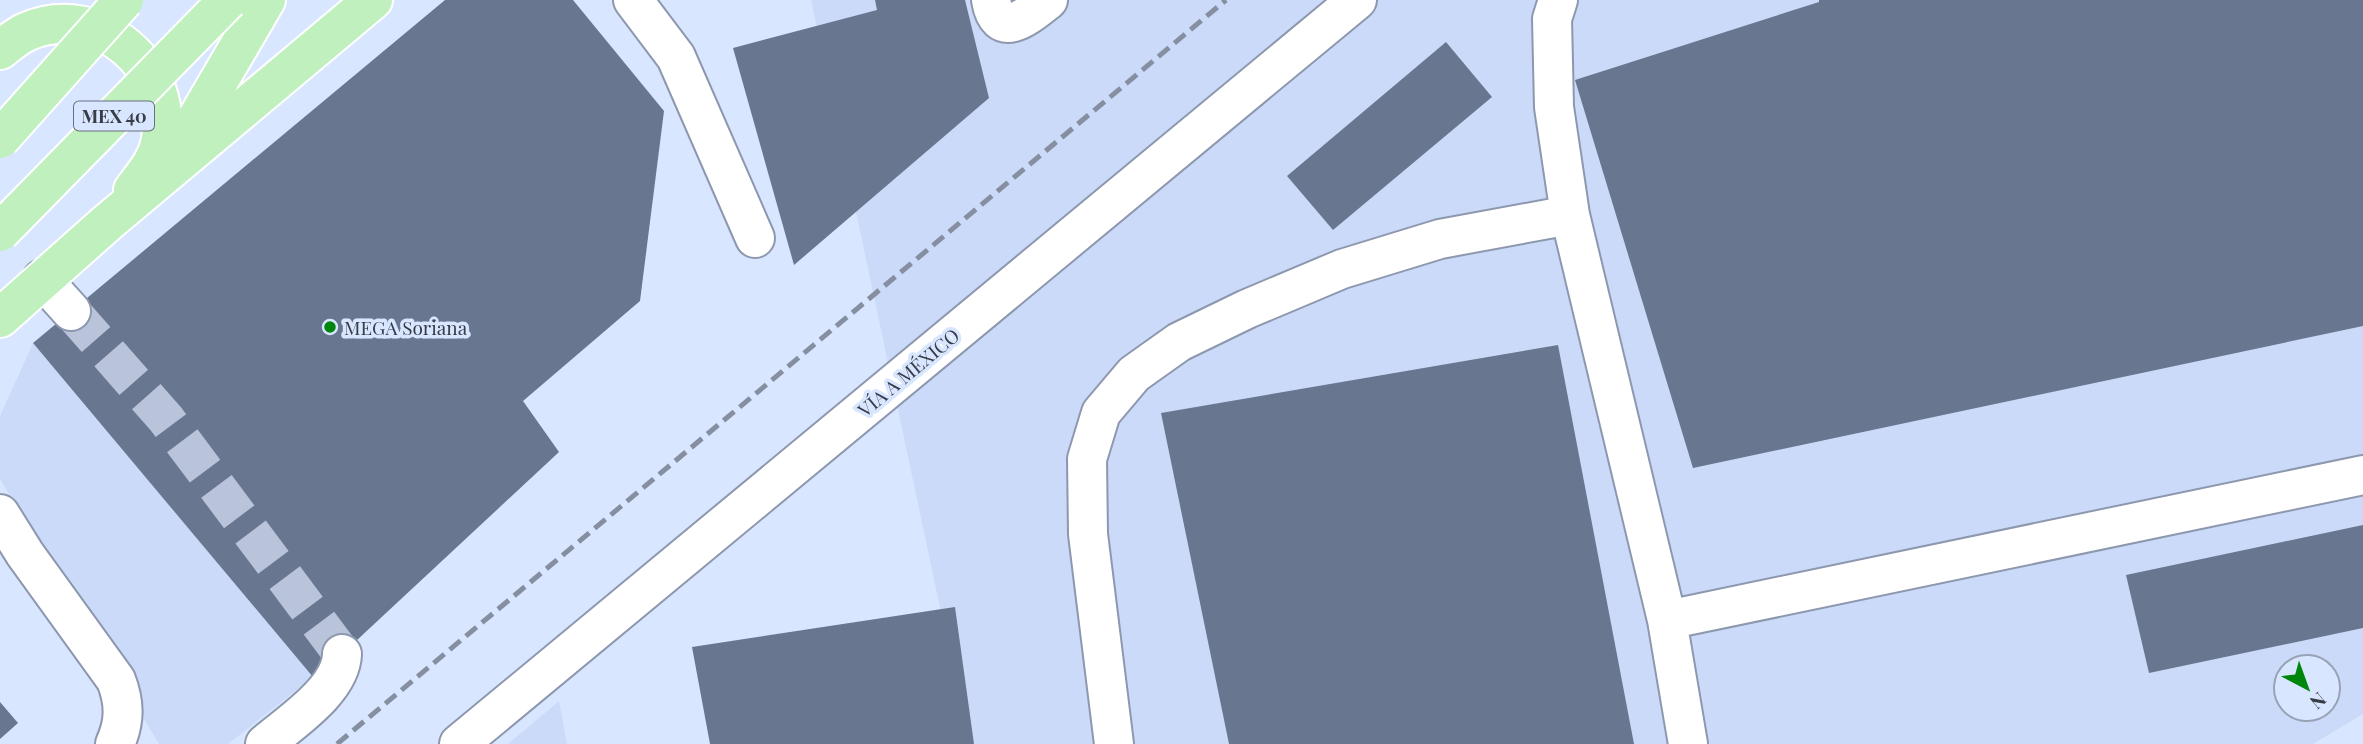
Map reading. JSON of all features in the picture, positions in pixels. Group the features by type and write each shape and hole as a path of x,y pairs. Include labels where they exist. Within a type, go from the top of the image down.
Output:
{"main road":[{"path":"0,33 26,0"},
{"path":"0,139 124,0"},
{"name":"MEX 40","path":"0,232 228,0"},
{"path":"148,189 196,120 266,0"},
{"path":"0,318 108,222 373,0"},
{"path":"0,50 26,32 49,24 74,23 97,29 119,40 137,55 151,74 163,121 160,145 151,167 108,222"}],"street":[{"path":"633,0 676,57 755,238"},
{"path":"991,0 997,17 1004,23 1014,23 1048,0"},
{"name":"VÍA A MÉXICO","path":"460,744 1357,0"},
{"path":"1558,0 1552,19 1554,107 1570,215 1667,620 1688,744"},
{"path":"1114,744 1088,534 1087,459 1101,413 1134,374 1179,342 1247,309 1342,269 1440,239 1570,215"},
{"path":"42,279 71,311"},
{"path":"1667,620 2363,475"},
{"path":"0,514 12,565 116,680 122,696 123,713 121,731 114,744"},
{"path":"265,744 330,686 342,665 342,654"}],"shaded area":[{"path":"811,0 2363,0 2363,714 2313,744 969,744"},
{"path":"33,343 313,677 228,744 159,744 0,479 0,416"},
{"path":"559,701 567,744 508,744"}],"building":[{"name":"MEGA Soriana","path":"445,0 573,0 664,111 640,301 523,401 559,452 342,654 313,677 33,343"},
{"path":"875,0 965,0 989,98 794,265 733,48 877,10"},
{"path":"1819,0 2363,0 2363,326 1693,468 1575,80"},
{"path":"1446,42 1492,97 1333,230 1287,176"},
{"path":"1558,345 1634,744 1229,744 1161,413"},
{"path":"2363,525 2363,628 2149,673 2126,575"},
{"path":"955,607 974,744 710,744 692,647"},
{"path":"0,702 18,723 0,739"}],"tunnel":[{"path":"71,311 166,419 342,654"}],"railway":[{"path":"337,744 1226,0"}],"place":[{"name":"MEGA Soriana","path":"330,327"}]}
